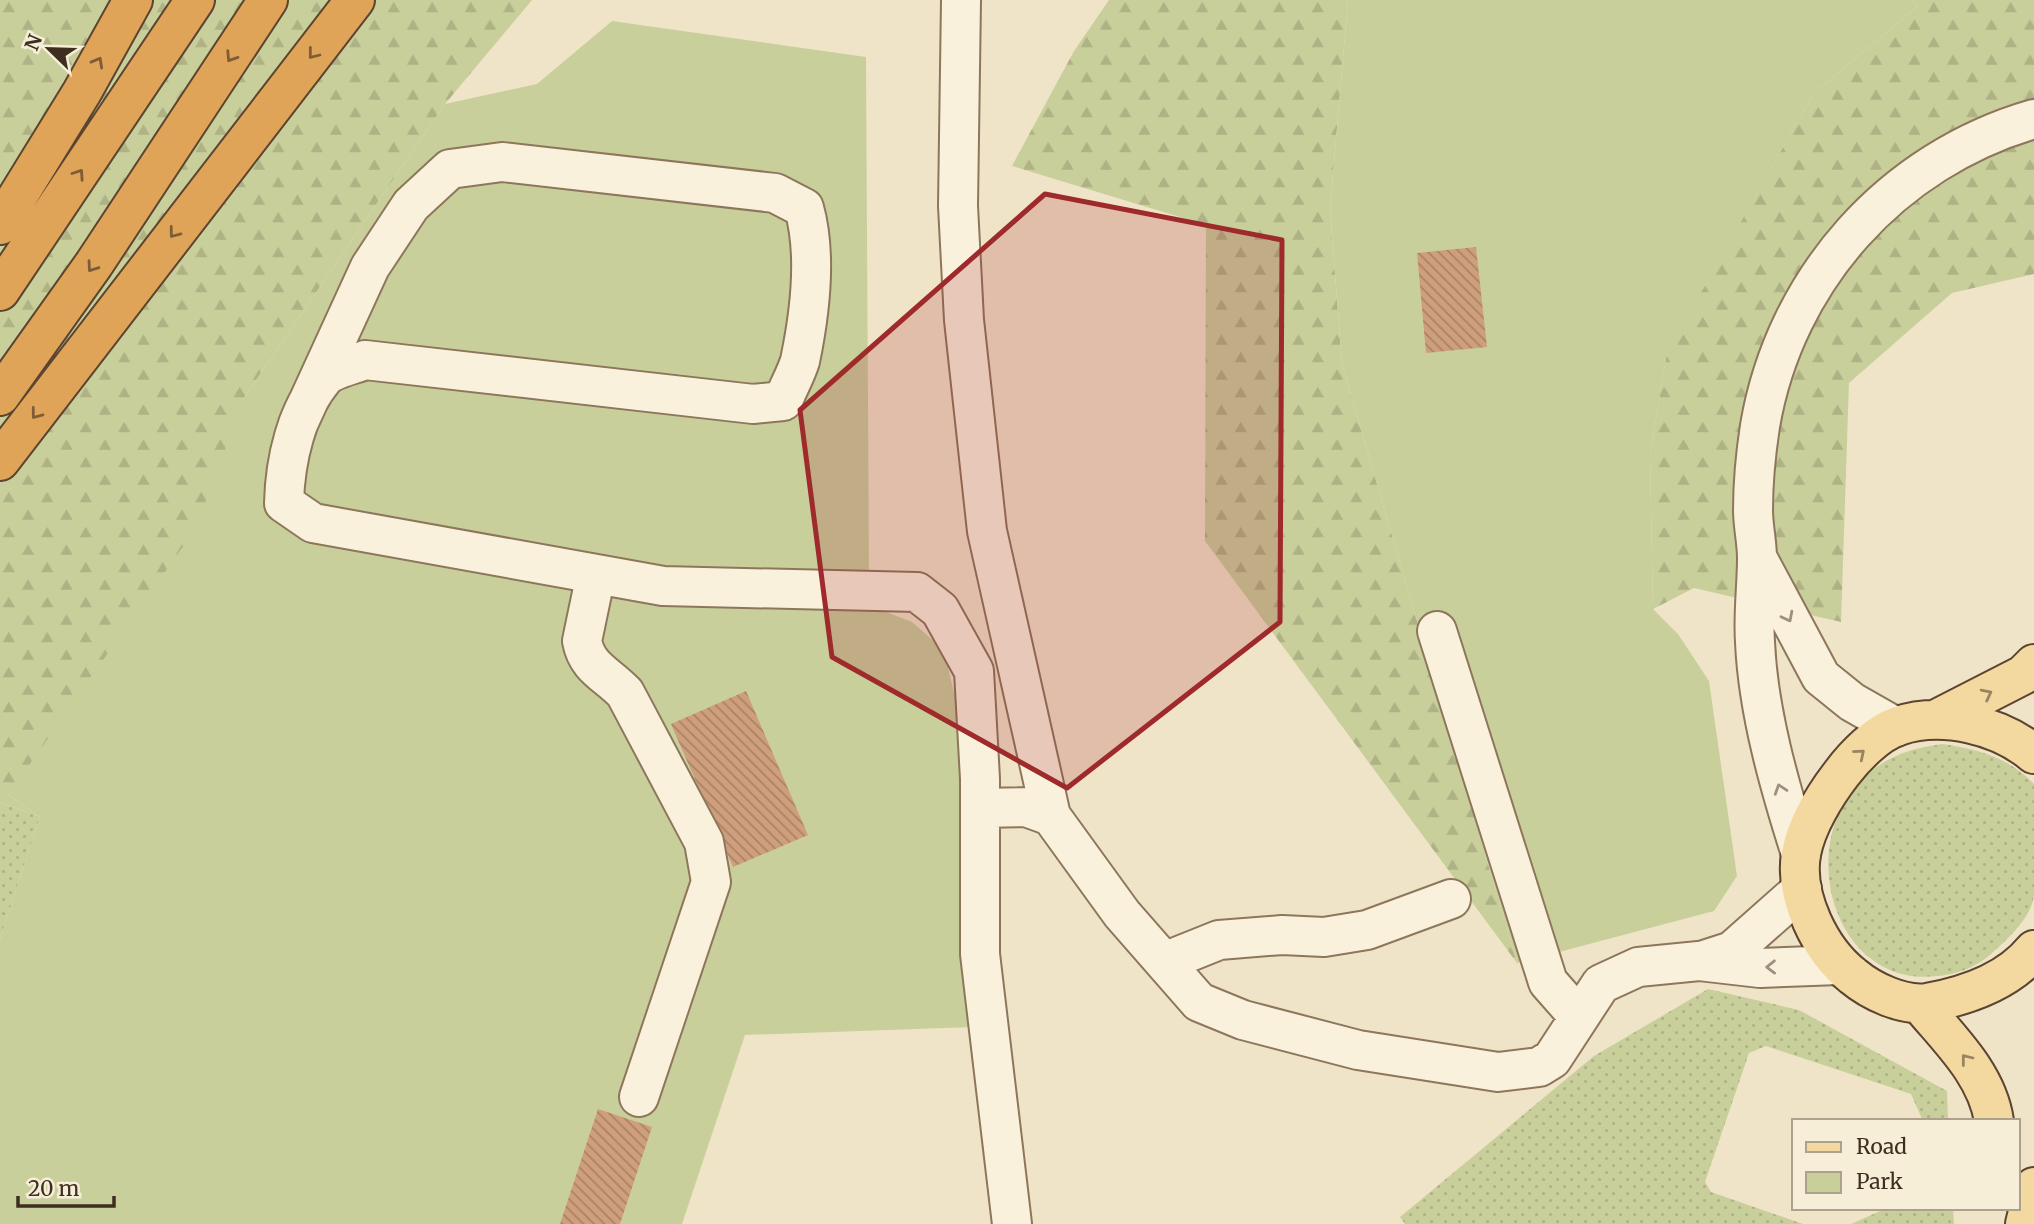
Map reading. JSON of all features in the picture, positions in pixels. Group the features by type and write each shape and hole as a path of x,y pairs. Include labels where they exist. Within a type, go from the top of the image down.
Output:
{"highway":[{"path":"0,225 82,92 132,0"},
{"path":"0,291 195,0"},
{"path":"0,396 94,264 268,0"},
{"path":"0,461 355,0"}],"main road":[{"path":"2034,664 2023,675 1937,719 1896,727 1855,757 1833,784 1815,818 1801,871 1811,917 1839,965 1863,985 1903,1001 1920,1004 1953,999 2002,978 2034,950"},
{"path":"1937,719 1980,728 2006,737 2034,754"},
{"path":"1920,1004 1975,1070 1993,1119"},
{"path":"2025,1224 2034,1187"}],"street":[{"path":"961,0 958,206 965,334 987,531 1051,816 1122,914 1199,1002 1243,1020 1357,1050 1498,1072 1539,1067 1552,1059 1601,984 1638,967 1699,961 1732,951 1801,871 1774,770 1755,643 1757,556 1753,509 1760,426 1788,332 1828,261 1888,197 1914,176 1975,140 2034,119"},
{"path":"298,424 326,376 365,360 753,404 783,401 799,362 807,308 812,237 804,208 775,193 515,163 502,162 450,169 411,205 370,267 298,424 285,467 284,503 313,523 663,586 917,592 940,610 974,671 980,808 980,954 1012,1224"},
{"path":"1757,556 1821,677 1852,702 1896,727"},
{"path":"596,574 582,641 584,651 589,664 608,676 625,693 704,842 710,882 639,1097"},
{"path":"1437,631 1548,982 1578,1016"},
{"path":"980,808 1026,807 1051,816"},
{"path":"1164,962 1219,940 1282,935 1324,937 1367,930 1451,898"},
{"path":"1699,961 1760,968 1839,965"}],"highlighted area":[{"path":"1045,194 1282,240 1280,622 1067,788 832,657 800,410"}],"green space":[{"path":"0,0 532,0 445,104 244,398 215,533 8,795 40,817 0,802"},
{"path":"1109,0 1348,0 1330,209 1342,364 1517,963 1205,541 1206,225 1012,166 1074,51"},
{"path":"1348,0 1910,0 1918,6 1813,94 1667,353 1650,455 1653,609 1678,634 1709,681 1737,876 1714,911 1517,963 1342,364 1330,209"},
{"path":"1910,0 2034,0 2034,274 1952,293 1849,383 1841,622 1694,588 1653,609 1650,455 1667,352 1813,94 1918,6"},
{"path":"612,21 866,57 869,576 878,609 912,622 944,650 961,723 973,1027 745,1035 682,1224 0,1224 0,939 40,817 8,795 196,528 244,398 445,104 537,84"},
{"path":"1942,744 1992,756 2014,767 2034,784 2034,896 2028,912 2017,928 1991,954 1972,967 1938,976 1897,972 1865,954 1842,923 1830,886 1830,846 1841,808 1867,775 1906,752"},
{"path":"0,802 40,817 0,939"},
{"path":"1708,989 1799,1010 1947,1091 1948,1119 1922,1119 1911,1094 1766,1046 1749,1053 1705,1182 1711,1192 1803,1224 1405,1224 1400,1217 1594,1056"},
{"path":"1882,1210 1953,1210 1954,1224 1851,1224"}],"building":[{"path":"1476,247 1487,347 1426,353 1417,253"},
{"path":"746,691 808,835 733,867 671,724"},
{"path":"598,1109 652,1127 620,1224 560,1224"}]}
